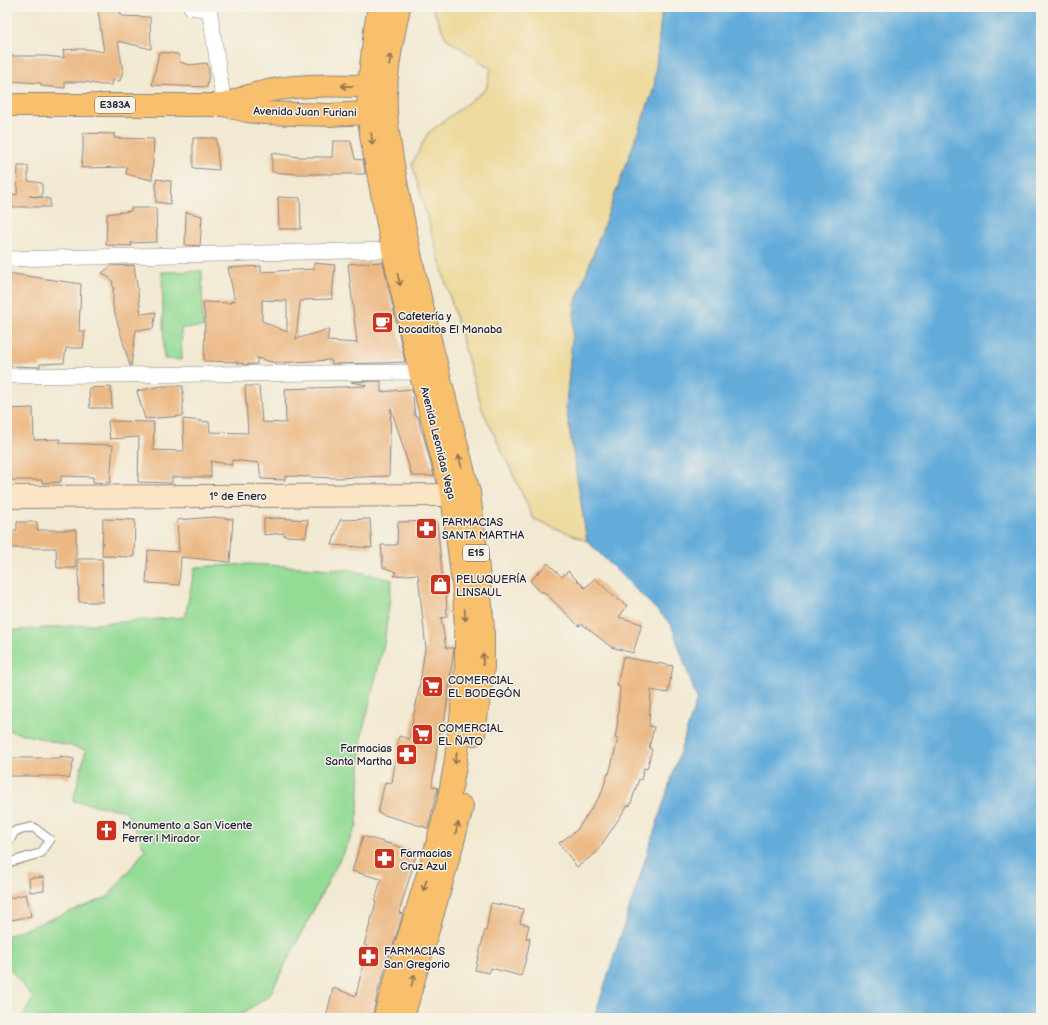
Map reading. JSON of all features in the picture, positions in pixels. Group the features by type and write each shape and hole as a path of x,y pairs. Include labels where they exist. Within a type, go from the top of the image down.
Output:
{"main road":[{"name":"Avenida Leonidas Vega","path":"379,7 375,30 377,113 373,148 393,250 420,372 460,494 466,630 466,667 461,719 455,766 448,803 436,848 384,1018"},
{"name":"Avenida Leonidas Vega","path":"377,86 393,34 399,7"},
{"name":"Avenida Juan Furiani","path":"224,105 255,94 279,89 329,85 377,86"},
{"name":"Avenida Juan Furiani","path":"7,105 224,105 247,111 264,113 329,115 377,113"},
{"name":"Avenida Leonidas Vega","path":"377,113 390,148 409,248 460,494 477,559 483,623 483,667 469,772 462,807 451,852 403,1018"}],"street":[{"path":"191,7 210,8 224,105"},
{"path":"7,259 393,250"},
{"path":"7,376 420,372"},
{"name":"1º de Enero","path":"7,497 460,494"}],"lane":[{"path":"7,845 15,831 33,826 50,840 41,853 7,864"}],"green space":[{"path":"202,271 203,327 181,328 182,360 164,359 162,272"},
{"path":"250,564 351,570 392,580 384,644 362,734 357,826 269,996 235,1018 22,1018 33,998 7,965 7,936 108,897 145,850 126,811 73,801 86,750 7,730 7,631 185,617 195,567"}],"sand":[{"path":"432,7 662,7 654,88 575,304 566,407 587,541 534,519 482,409 412,164 428,133 486,89 491,69 446,38"}],"water":[{"path":"662,7 1041,7 1041,1018 594,1018 697,699 671,624 587,541 566,407 575,304 654,88"}],"building":[{"path":"120,7 121,16 150,17 151,49 118,41 123,71 120,81 113,80 112,85 101,85 86,82 65,82 65,88 41,86 41,83 7,81 7,56 45,56 64,58 63,50 86,49 104,52 98,11"},
{"path":"159,52 178,54 180,62 189,65 207,63 209,71 207,87 152,85"},
{"path":"83,133 115,134 114,138 154,139 152,180 126,174 127,167 81,168"},
{"path":"193,138 216,138 219,170 193,168"},
{"path":"333,141 351,141 355,159 363,160 365,174 297,174 272,172 272,153 299,157 332,157"},
{"path":"18,166 28,166 28,181 42,183 42,197 29,196 50,199 50,207 7,207 7,193 17,195"},
{"path":"156,179 171,181 170,204 156,202"},
{"path":"278,197 300,198 301,229 279,229"},
{"path":"131,208 156,208 157,242 131,243 132,246 106,245 107,214 131,211"},
{"path":"186,212 202,216 200,246 185,245"},
{"path":"383,262 405,362 332,364 331,360 276,363 257,358 257,364 243,365 243,363 238,364 238,362 204,361 205,318 203,302 231,303 231,301 235,301 228,268 261,266 261,272 314,269 314,263 335,265 332,299 300,301 296,339 329,329 327,341 357,343 348,264","holes":["262,300 287,301 287,332 262,321"]},
{"path":"134,265 141,314 156,312 153,329 136,330 130,366 113,307 113,289 114,290 112,280 102,273 111,266"},
{"path":"7,273 81,284 79,331 85,331 83,348 66,348 64,363 40,364 40,367 7,366"},
{"path":"381,381 381,392 412,389 415,416 418,416 434,476 412,476 391,408 389,476 337,478 285,476 285,480 261,479 259,463 232,460 232,465 211,461 211,477 172,477 172,483 138,482 139,437 110,439 108,421 154,422 153,450 184,451 183,419 209,422 210,432 248,433 245,386 259,386 262,422 286,423 285,389 366,386 351,382"},
{"path":"162,386 183,386 183,416 145,419 137,391"},
{"path":"111,387 112,408 90,408 89,388"},
{"path":"33,408 34,440 60,439 60,443 113,445 110,483 93,482 93,477 61,476 61,482 42,483 42,480 7,480 7,409"},
{"path":"213,517 233,519 230,562 181,557 179,585 146,583 148,550 179,552 177,520"},
{"path":"276,518 308,520 306,537 284,536 284,533 264,535 264,519"},
{"path":"103,519 135,520 134,557 102,556"},
{"path":"370,519 372,548 332,545 340,520"},
{"path":"437,521 443,585 446,586 447,617 441,618 446,648 454,648 443,733 439,732 432,786 438,788 428,828 378,813 385,782 392,783 399,736 409,739 426,649 418,574 394,576 396,572 383,567 381,545 397,545 398,522"},
{"path":"17,522 37,522 37,530 76,530 76,568 57,568 56,548 7,548 7,530 17,530"},
{"path":"78,559 102,559 103,602 79,602"},
{"path":"548,563 562,577 568,571 585,588 595,578 611,594 627,606 619,617 642,624 633,653 611,647 582,624 579,626 543,591 542,593 530,581"},
{"path":"623,657 673,666 668,693 651,690 649,726 654,727 649,748 652,749 647,769 644,768 641,780 639,779 630,806 628,805 596,853 577,867 559,843 577,830 601,794 608,773 609,774 618,739 615,738 620,687 617,686"},
{"path":"60,756 74,759 69,779 59,776 7,776 7,758 60,758"},
{"path":"363,836 417,852 399,913 403,914 380,984 372,1018 326,1018 333,988 356,996 367,946 364,945 381,879 352,871"},
{"path":"44,877 44,891 30,892 29,878"},
{"path":"26,894 31,916 7,921 7,899"},
{"path":"491,903 523,909 520,923 529,925 526,938 530,938 521,976 491,968 489,973 475,970 485,930 486,931"}],"place":[{"name":"Cafetería y bocaditos El Manaba","path":"382,322"},
{"name":"FARMACIAS SANTA MARTHA","path":"427,528"},
{"name":"PELUQUERÍA LINSAUL","path":"441,585"},
{"name":"COMERCIAL EL BODEGÓN","path":"433,686"},
{"name":"COMERCIAL EL ÑATO","path":"423,734"},
{"name":"Farmacias Santa Martha","path":"407,754"},
{"name":"Monumento a San Vicente Ferrer | Mirador","path":"107,831"},
{"name":"Farmacias Cruz Azul","path":"385,859"},
{"name":"FARMACIAS San Gregorio","path":"369,957"}]}
